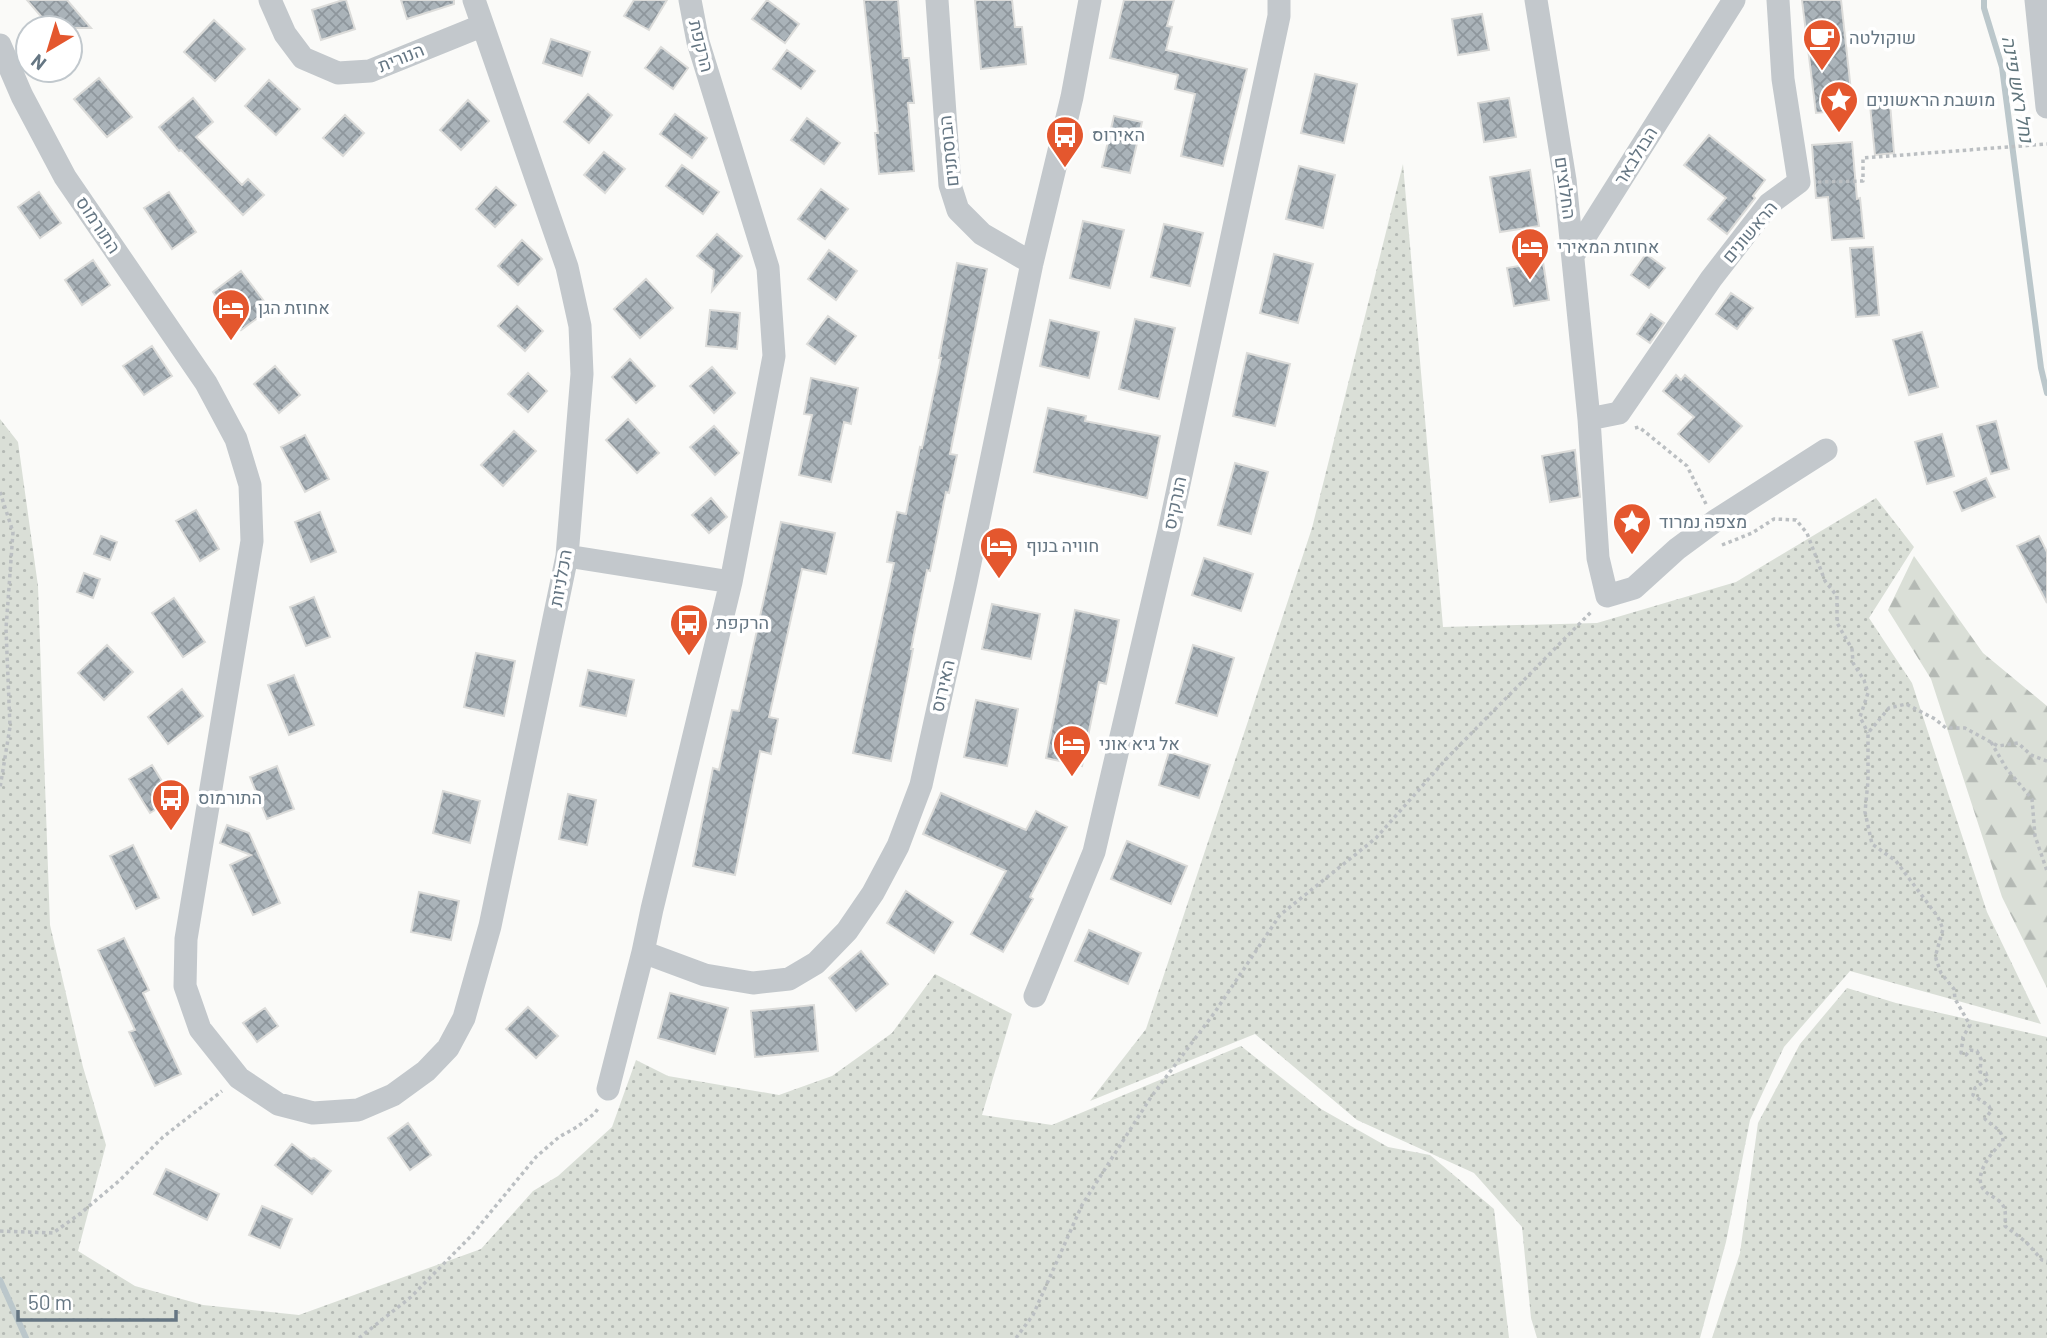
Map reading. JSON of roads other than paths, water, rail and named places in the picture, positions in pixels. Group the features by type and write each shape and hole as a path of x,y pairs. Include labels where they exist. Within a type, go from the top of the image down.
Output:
{"street":[{"name":"הנורית","path":"270,0 285,34 303,58 338,72 370,71 481,26"},
{"name":"הכלניות","path":"358,1110 393,1095 426,1071 448,1048 464,1018 490,926 567,556 582,374 580,326 567,267 474,0"},
{"name":"הרקפת","path":"608,1089 731,582 774,356 768,268 698,42 690,0"},
{"name":"הבוסתנים","path":"937,0 950,185 958,210 982,234 1032,263"},
{"name":"האירוס","path":"643,952 705,975 753,983 789,979 816,963 847,931 873,893 898,846 921,785 1032,263 1072,97 1090,0"},
{"name":"הנרקיס","path":"1035,996 1094,852 1172,518 1279,16 1279,0"},
{"name":"החלוצים","path":"1536,0 1574,254 1598,558 1607,596 1634,588 1676,549 1826,450"},
{"name":"הבולבאר","path":"1574,254 1734,0"},
{"name":"הראשונים","path":"1589,419 1619,413 1711,278 1769,204 1799,182 1783,79 1778,0"},
{"path":"2036,0 2047,107"},
{"name":"התורמוס","path":"0,45 22,96 65,177 206,383 236,439 250,485 252,541 186,939 185,986 200,1029 239,1078 278,1104 313,1114 358,1110"},
{"path":"567,556 731,582"}],"waterway":[{"name":"נחל ראש פינה","path":"1984,0 2002,67 2041,368 2047,393"},
{"path":"0,1280 26,1338"}],"place":[{"name":"שוקולטה","path":"1822,72"},
{"name":"מושבת הראשונים","path":"1839,134"},
{"name":"האירוס","path":"1065,169"},
{"name":"אחוזת המאירי","path":"1530,281"},
{"name":"אחוזת הגן","path":"231,342"},
{"name":"מצפה נמרוד","path":"1632,556"},
{"name":"חוויה בנוף","path":"999,580"},
{"name":"הרקפת","path":"689,657"},
{"name":"אל גיא אוני","path":"1072,778"},
{"name":"התורמוס","path":"171,832"}]}
